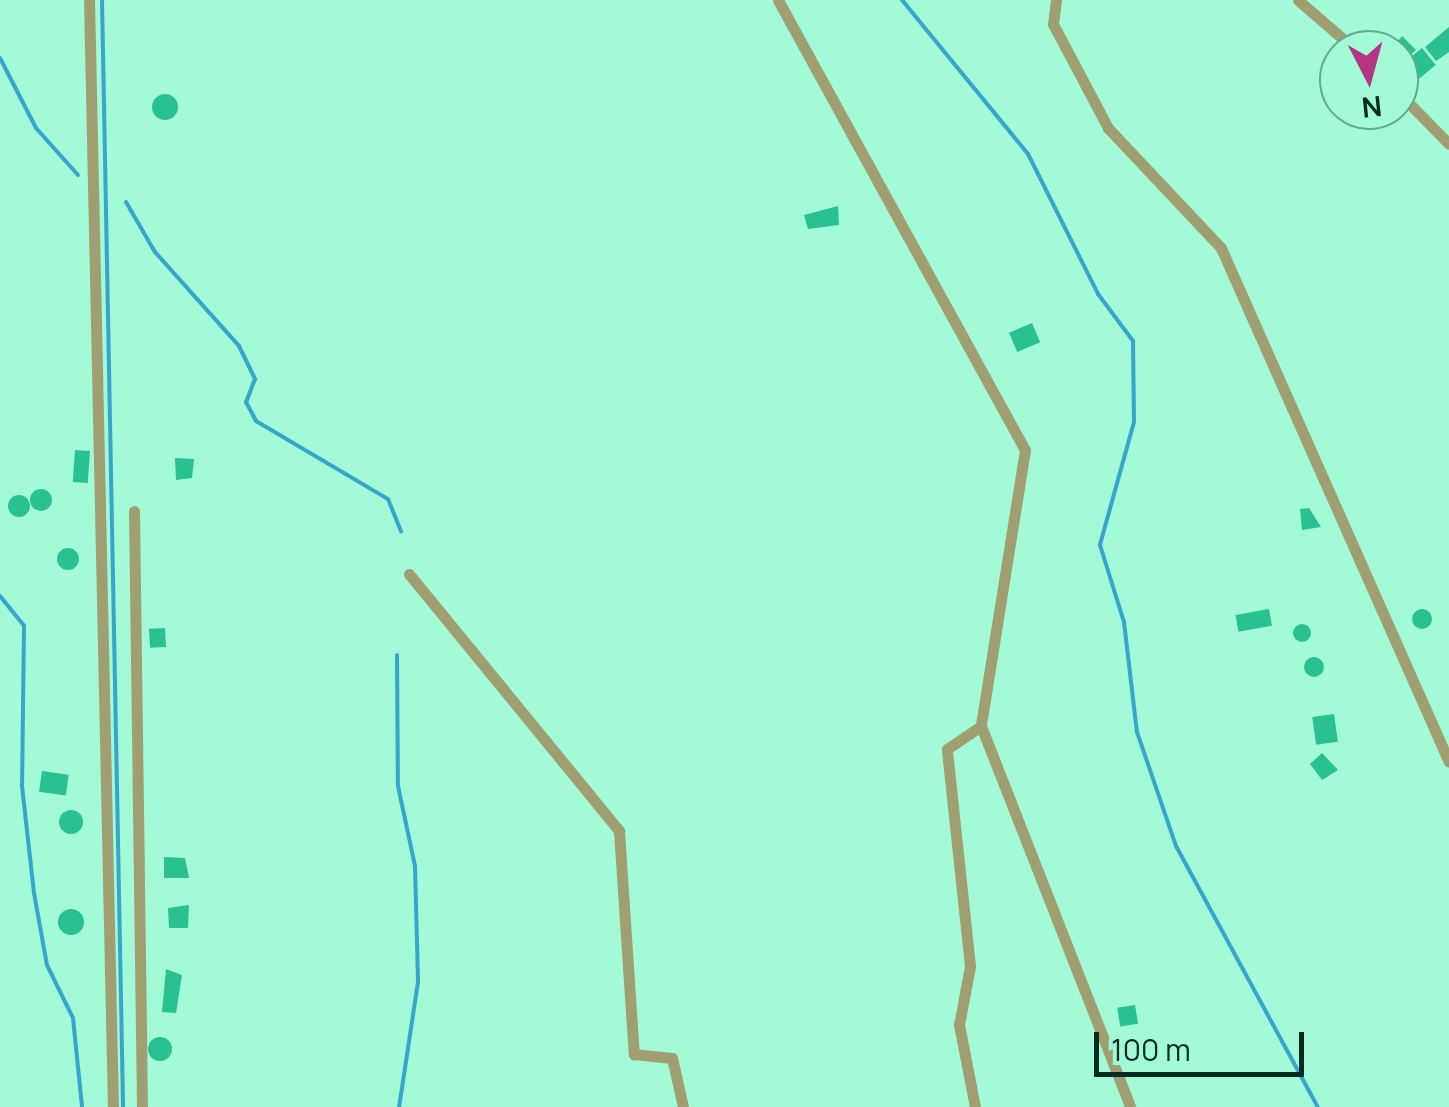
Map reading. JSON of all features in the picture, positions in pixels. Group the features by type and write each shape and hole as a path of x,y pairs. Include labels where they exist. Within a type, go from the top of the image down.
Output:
{"street":[{"path":"89,0 114,1107"},
{"path":"778,0 1025,450 981,726 1130,1107"},
{"path":"1056,0 1054,24 1108,128 1222,248 1449,762"},
{"path":"1298,0 1333,30"},
{"path":"1419,113 1449,144"},
{"path":"134,511 142,1107"},
{"path":"409,574 619,832 634,1054 672,1058 683,1107"},
{"path":"975,1107 959,1025 970,966 947,749 981,726"}],"building":[{"path":"1449,27 1449,52 1436,61 1425,47"},
{"path":"1422,48 1436,65 1419,79 1419,50"},
{"path":"165,94 174,98 178,107 174,116 165,120 156,116 152,107 156,98"},
{"path":"838,206 839,225 808,229 804,215"},
{"path":"1032,323 1040,342 1017,352 1009,333"},
{"path":"75,450 90,451 88,483 73,482"},
{"path":"175,458 194,459 192,478 176,480"},
{"path":"41,489 49,492 49,508 41,511 33,508 30,500 33,492"},
{"path":"19,495 27,498 27,514 19,517 11,514 8,506 11,498"},
{"path":"1309,508 1321,527 1302,530 1300,509"},
{"path":"68,548 76,551 76,567 68,570 60,567 57,559 60,551"},
{"path":"1269,609 1272,626 1238,632 1236,615"},
{"path":"1422,609 1432,619 1422,629 1412,619"},
{"path":"1302,624 1309,626 1309,640 1302,642 1295,640 1293,633 1295,626"},
{"path":"165,628 166,647 150,648 149,629"},
{"path":"1314,657 1324,667 1314,677 1304,667"},
{"path":"1334,714 1338,742 1316,745 1312,717"},
{"path":"1322,753 1338,770 1322,780 1310,764"},
{"path":"42,771 69,775 66,796 39,792"},
{"path":"71,810 83,822 71,834 59,822"},
{"path":"164,857 185,858 189,878 164,878"},
{"path":"189,905 188,928 169,928 168,908"},
{"path":"71,909 80,913 84,922 80,931 71,935 62,931 58,922 62,913"},
{"path":"166,969 182,975 176,1013 162,1012"},
{"path":"1135,1005 1138,1024 1120,1027 1117,1008"},
{"path":"160,1037 172,1049 160,1061 148,1049"}],"waterway":[{"path":"102,0 123,1107"},
{"path":"902,0 1028,154 1098,294 1133,341 1134,422 1100,545 1124,622 1137,732 1176,846 1318,1107"},
{"path":"0,58 36,128 78,175"},
{"path":"126,202 155,252 239,346 255,379 246,402 256,421 388,499 401,532"},
{"path":"0,596 24,626 22,786 34,893 47,965 73,1018 82,1107"},
{"path":"397,655 398,786 415,866 418,982 399,1107"}]}
